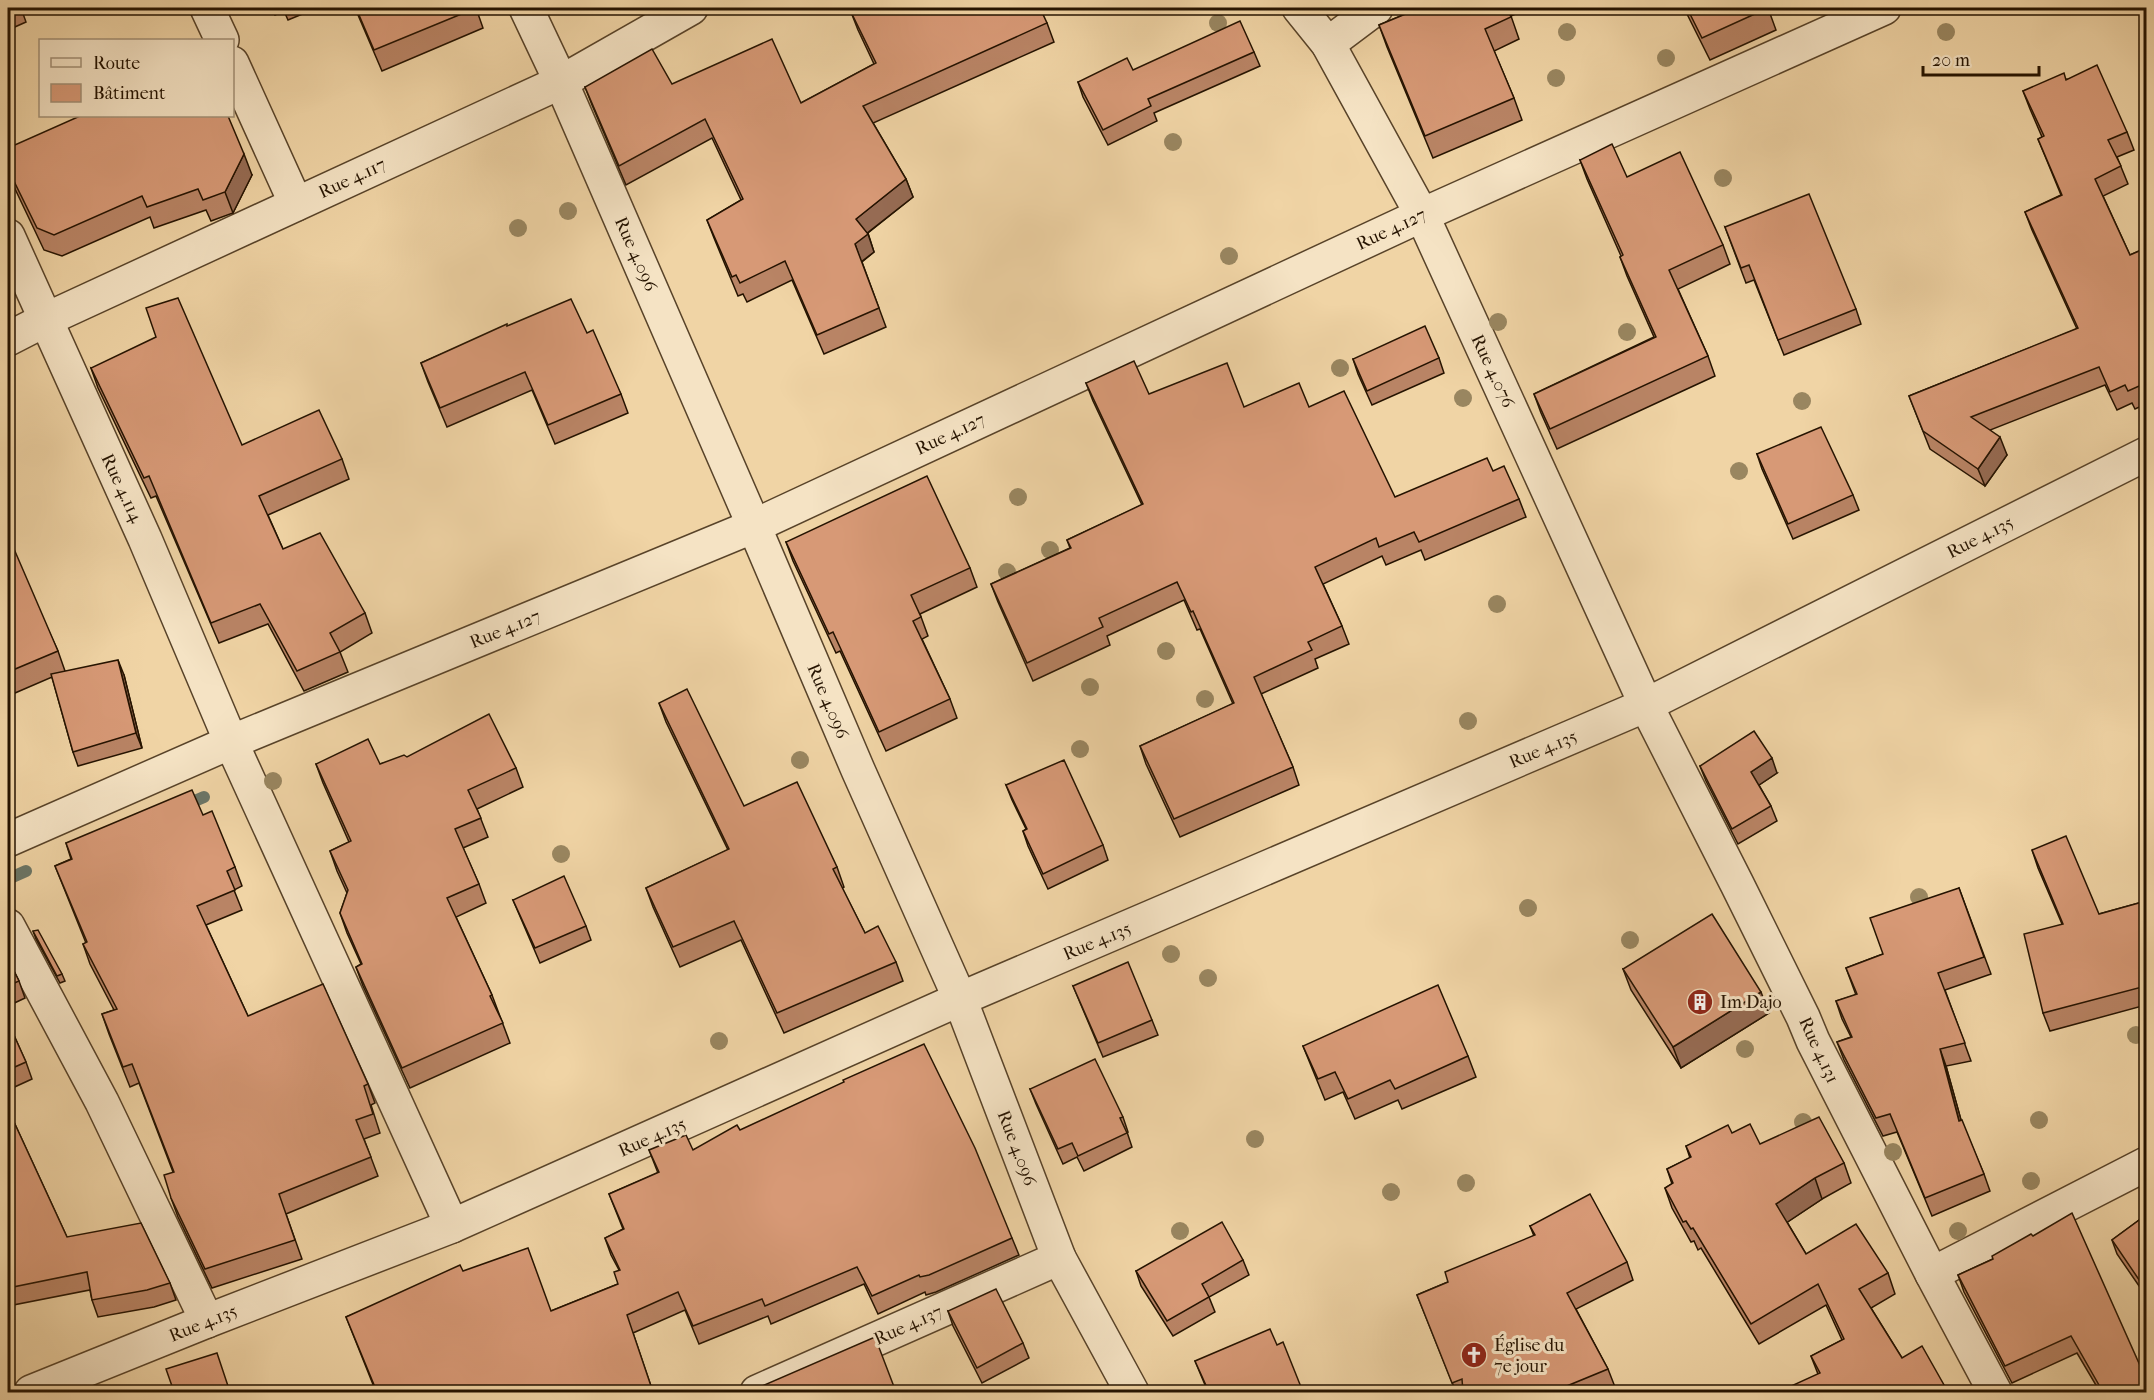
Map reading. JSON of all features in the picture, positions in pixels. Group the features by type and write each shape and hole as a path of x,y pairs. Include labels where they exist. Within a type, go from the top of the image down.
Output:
{"street":[{"path":"207,8 222,39"},
{"name":"Rue 4.096","path":"525,8 561,82 858,770 960,999 1059,1258 1132,1392"},
{"name":"Rue 4.117","path":"8,339 561,82 691,8"},
{"path":"1299,8 1328,44 1376,8"},
{"name":"Rue 4.127","path":"8,840 231,742 754,526 1422,215 1884,8"},
{"name":"Rue 4.076","path":"1328,44 1422,215 1646,705"},
{"path":"234,67 297,204"},
{"name":"Rue 4.114","path":"8,236 145,539 231,742 452,1226"},
{"name":"Rue 4.135","path":"31,1392 452,1226 960,999 1646,705 2146,454"},
{"name":"Rue 4.131","path":"1646,705 1737,884 1813,1041 1932,1275 1995,1392"},
{"path":"8,926 102,1102 207,1321"},
{"path":"1932,1275 2146,1164"},
{"name":"Rue 4.137","path":"757,1392 1059,1258"}],"building":[{"path":"8,8 21,8 8,14"},
{"path":"356,8 476,8 374,50"},
{"path":"860,8 1040,8 1047,23 863,106 906,179 856,219 868,234 855,244 879,308 817,335 785,261 740,283 736,275 732,277 707,220 743,199 705,119 619,166 585,87 652,49 672,84 772,39 801,103 876,63 851,12"},
{"path":"1420,8 1507,8 1511,17 1485,29 1514,98 1425,136 1379,25"},
{"path":"1687,8 1768,8 1702,38"},
{"path":"1240,21 1254,52 1148,99 1151,106 1103,130 1078,82 1127,58 1133,70"},
{"path":"2097,65 2127,132 2108,140 2121,166 2095,179 2130,255 2146,248 2146,383 2128,391 2125,385 2110,392 2099,367 1971,417 2000,437 1978,469 1923,431 1909,396 2078,328 2025,212 2062,195 2038,139 2044,136 2023,91 2064,73 2066,80"},
{"path":"78,117 228,117 244,154 225,192 203,200 198,189 147,207 142,196 54,235 37,228 8,169 8,148"},
{"path":"1612,144 1627,177 1680,152 1723,245 1669,270 1708,356 1550,429 1534,394 1656,337 1620,257 1623,255 1580,160"},
{"path":"1809,194 1856,309 1778,340 1749,265 1741,268 1725,227"},
{"path":"178,298 242,445 319,410 342,459 259,496 283,549 320,533 365,613 330,633 340,652 297,671 260,604 211,623 149,476 144,478 91,368 156,337 146,308"},
{"path":"571,299 587,333 593,330 621,394 548,425 525,372 440,408 421,363 507,324 507,326"},
{"path":"1425,326 1439,358 1367,391 1353,359"},
{"path":"1134,361 1149,394 1227,363 1244,407 1299,383 1309,407 1344,391 1395,497 1487,458 1493,471 1504,466 1519,499 1419,542 1414,532 1379,547 1376,538 1315,567 1342,626 1308,642 1312,650 1254,677 1293,767 1174,819 1140,746 1234,703 1193,611 1191,612 1177,582 1099,618 1103,627 1027,663 991,584 1071,548 1067,540 1143,504 1086,383"},
{"path":"1821,427 1853,495 1788,524 1757,454"},
{"path":"927,476 970,568 911,595 921,617 913,621 950,699 879,732 833,632 829,634 786,542"},
{"path":"11,542 58,651 8,672 8,543"},
{"path":"118,660 136,733 73,752 51,674"},
{"path":"687,689 744,806 797,782 837,867 833,869 865,933 878,926 896,962 777,1013 734,921 673,947 646,888 729,849 659,703"},
{"path":"489,714 516,768 468,790 481,818 455,829 479,884 447,898 503,1023 402,1068 356,967 362,964 340,913 348,890 330,851 351,841 316,764 368,739 380,764 404,755 407,757"},
{"path":"1754,731 1772,758 1751,772 1771,806 1732,829 1700,766"},
{"path":"1064,760 1103,845 1043,874 1023,831 1027,829 1006,785"},
{"path":"192,790 203,815 212,811 235,867 227,871 235,890 197,906 248,1016 323,984 368,1084 364,1086 373,1114 356,1120 371,1157 279,1194 295,1240 205,1269 171,1198 164,1175 174,1172 132,1064 123,1067 102,1014 117,1009 83,944 87,942 55,866 72,859 66,843"},
{"path":"2066,836 2099,914 2146,901 2146,986 2043,1013 2024,934 2063,924 2032,850"},
{"path":"564,876 586,926 535,948 513,900"},
{"path":"1959,888 1984,957 1938,973 1965,1043 1940,1049 1959,1121 1962,1120 1984,1174 1925,1198 1890,1114 1876,1118 1837,1042 1852,1037 1836,1001 1857,994 1846,968 1883,954 1870,918"},
{"name":"Im Dajo","path":"1712,914 1761,992 1673,1047 1623,969"},
{"path":"38,930 62,974 57,976 33,931"},
{"path":"8,959 19,981 8,986"},
{"path":"1128,962 1152,1020 1098,1043 1073,986"},
{"path":"1438,985 1468,1056 1395,1089 1390,1080 1348,1099 1335,1072 1318,1079 1303,1046"},
{"path":"8,1022 26,1062 8,1070"},
{"path":"924,1044 975,1148 1012,1238 929,1275 920,1277 919,1275 872,1296 857,1267 765,1306 762,1299 693,1326 678,1292 627,1315 653,1392 377,1392 346,1317 460,1265 463,1271 528,1248 551,1311 618,1284 614,1272 620,1270 605,1238 624,1229 609,1194 659,1172 649,1150 686,1135 693,1150 737,1125 740,1130"},
{"path":"1095,1059 1123,1117 1120,1118 1127,1133 1078,1156 1072,1143 1058,1149 1030,1089"},
{"path":"8,1109 67,1237 141,1223 170,1283 147,1290 92,1300 87,1272 8,1288"},
{"path":"1819,1117 1844,1163 1815,1178 1776,1204 1806,1254 1856,1224 1888,1273 1859,1289 1902,1358 1922,1346 1948,1392 1778,1392 1820,1373 1811,1356 1844,1339 1818,1284 1751,1324 1693,1228 1691,1229 1686,1221 1683,1222 1665,1188 1673,1183 1667,1169 1691,1157 1686,1146 1728,1125 1732,1133 1750,1124 1760,1144"},
{"path":"1590,1194 1627,1262 1567,1293 1608,1369 1562,1388 1564,1392 1463,1392 1462,1379 1452,1383 1417,1295 1448,1282 1445,1272 1535,1235 1530,1226"},
{"path":"2072,1213 2146,1379 2146,1392 2103,1392 2071,1336 2005,1366 1958,1275 1993,1259 1992,1256"},
{"path":"2146,1215 2146,1290 2112,1240"},
{"path":"1222,1222 1243,1260 1202,1284 1209,1297 1167,1321 1136,1271"},
{"path":"996,1289 1023,1343 977,1368 948,1311"},
{"path":"1270,1329 1277,1345 1283,1342 1303,1392 1209,1392 1195,1361"},
{"path":"875,1337 896,1392 765,1392 762,1386"},
{"path":"217,1353 230,1392 157,1392 173,1389 166,1369"}],"waterway":[{"path":"183,806 204,797"},
{"path":"8,879 26,871"}],"place":[{"name":"Im Dajo","path":"1700,1002"},
{"name":"Église du 7e jour","path":"1474,1355"}]}
